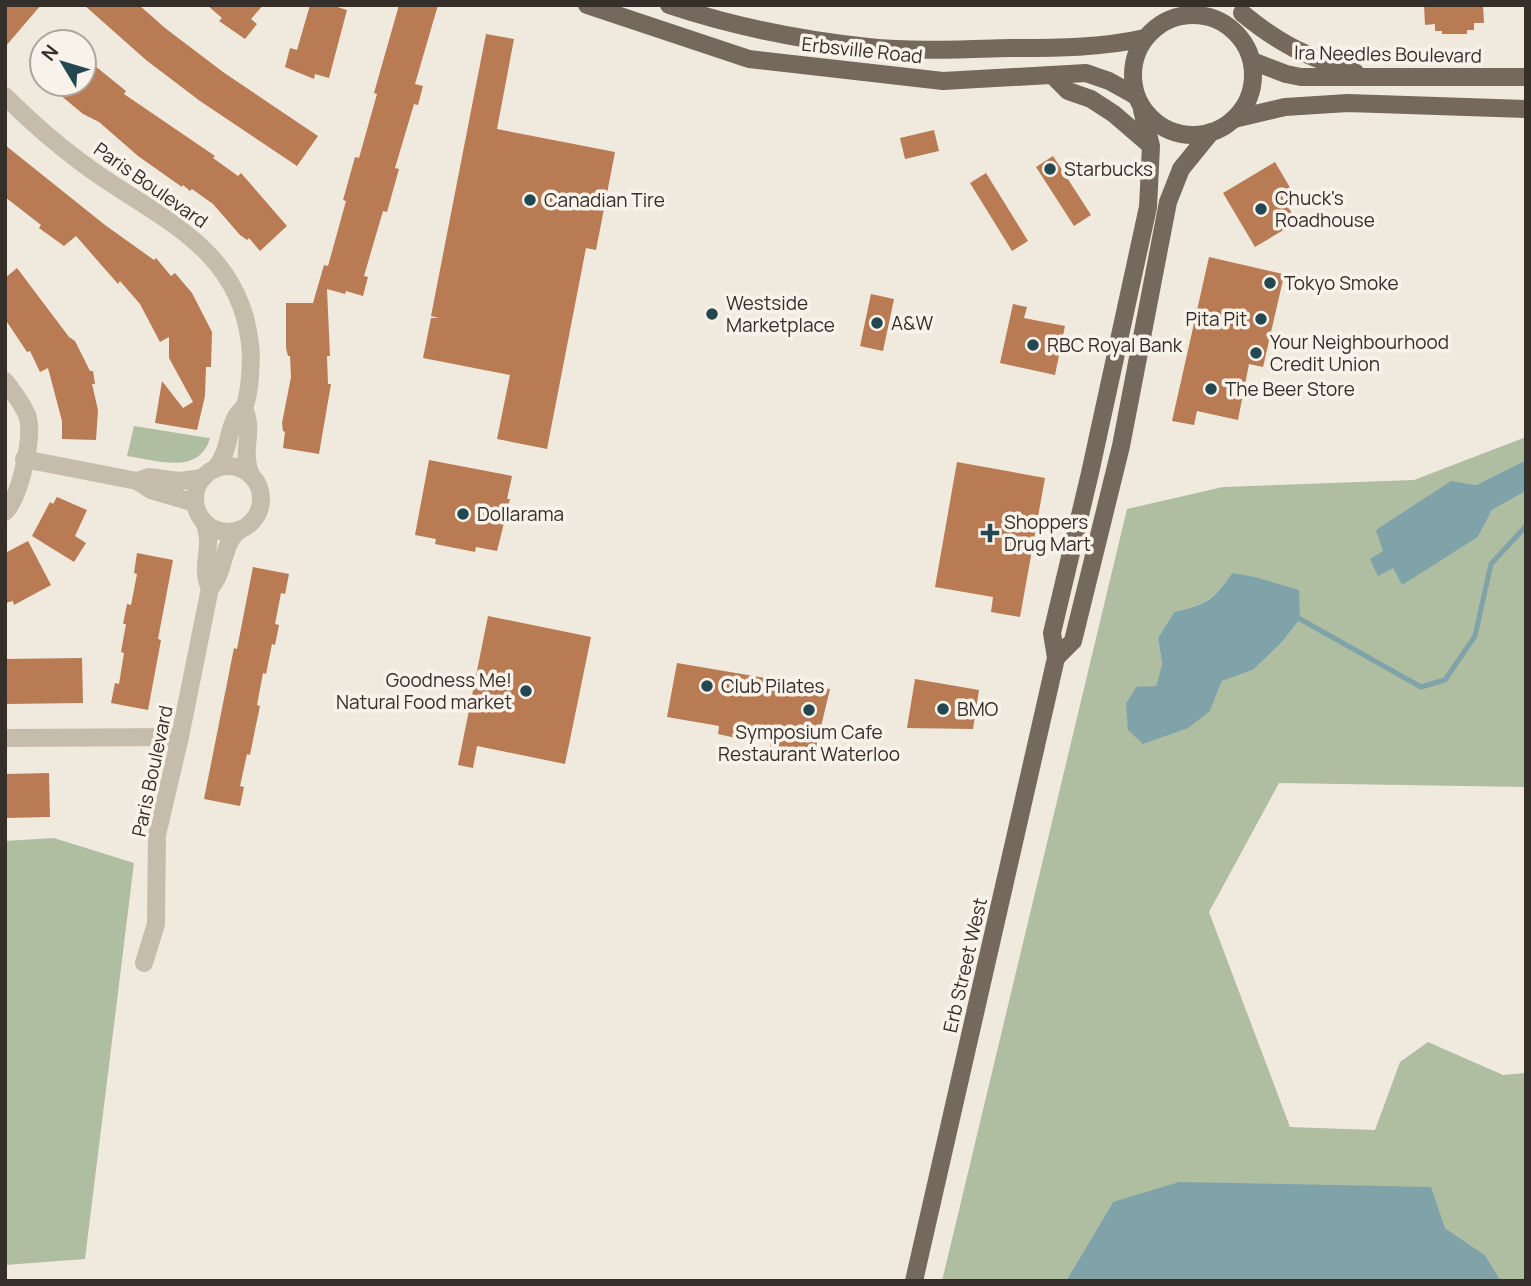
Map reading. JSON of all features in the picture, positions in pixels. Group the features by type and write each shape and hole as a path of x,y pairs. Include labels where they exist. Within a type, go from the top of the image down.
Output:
{"main road":[{"name":"Erbsville Road","path":"587,5 749,58 943,80 1086,73 1109,81 1139,103"},
{"name":"Erbsville Road","path":"668,5 696,14 808,39 869,47 940,50 1081,47 1111,46 1145,38"},
{"path":"1234,119 1250,96 1253,73 1241,9"},
{"path":"1241,9 1269,36 1295,51 1371,78"},
{"path":"1250,55 1240,37 1223,22 1181,11 1158,25 1145,38 1135,61 1134,85 1139,103 1153,120 1175,132 1198,134 1211,132 1234,119 1285,107 1349,103 1526,108"},
{"name":"Ira Needles Boulevard","path":"1250,55 1286,74 1301,77 1526,77"},
{"path":"1052,75 1068,91 1091,99 1115,114 1151,146"},
{"name":"Erb Street West","path":"914,1281 1056,659 1052,633 1148,207 1151,146 1139,103"},
{"name":"Erb Street West","path":"1056,659 1073,641 1121,446 1168,202 1181,169 1211,132"}],"street":[{"name":"Paris Boulevard","path":"5,96 82,163 188,234 216,260 229,279 239,299 249,335 251,361 244,409 248,419 245,451 251,475"},
{"path":"5,381 28,419 29,432 14,500 5,512"},
{"name":"Paris Boulevard","path":"209,473 227,450 236,417 244,409"},
{"path":"24,459 138,481 151,491 195,503"},
{"path":"138,481 149,477 179,481 231,466 242,469 251,475 261,493 260,509 250,524 239,530 220,531 204,522 195,503 196,490 209,473"},
{"name":"Paris Boulevard","path":"204,522 209,536 205,575 210,588"},
{"name":"Paris Boulevard","path":"144,963 156,923 157,835 210,588 221,573 231,539 239,530"},
{"path":"5,738 180,737"}],"green space":[{"path":"134,426 210,438 204,450 196,457 175,463 163,462 127,456"},
{"path":"1526,437 1526,460 1476,485 1451,482 1393,568 1402,584 1478,537 1492,510 1526,491 1526,787 1279,783 1209,912 1290,1127 1375,1130 1400,1062 1428,1042 1503,1075 1526,1073 1526,1281 1501,1281 1485,1255 1445,1228 1113,1202 1066,1281 942,1281 1127,509 1223,487 1414,480","holes":["1232,573 1300,619 1283,641 1253,670 1222,681 1210,711 1156,686 1162,664 1158,638 1174,612 1214,596"]},
{"path":"54,838 134,863 85,1259 5,1265 5,841"}],"water":[{"path":"1526,460 1526,491 1492,510 1478,537 1402,585 1393,568 1378,576 1370,559 1383,551 1376,530 1451,481 1476,485"},
{"path":"1232,573 1299,590 1300,619 1283,641 1253,670 1222,681 1210,711 1188,728 1143,744 1128,730 1126,704 1136,687 1156,686 1162,664 1158,638 1174,612 1214,596"},
{"path":"1179,1182 1431,1187 1445,1228 1485,1255 1501,1281 1066,1281 1113,1202"}],"building":[{"path":"5,5 41,5 5,47"},
{"path":"84,5 139,5 223,72 318,136 297,166 200,101 146,60"},
{"path":"207,5 263,5 251,19 257,24 245,39 219,21 222,18"},
{"path":"310,5 331,5 347,10 329,78 315,74 314,79 285,67 290,48 297,50"},
{"path":"399,5 438,5 415,84 423,86 418,105 414,104 395,168 399,169 387,212 383,211 364,276 368,277 363,296 327,289 330,356 327,356 328,384 331,384 319,454 283,448 285,432 282,423 291,377 290,356 286,348 286,303 313,303 324,265 328,266 346,201 343,200 355,157 359,158"},
{"path":"1424,5 1483,5 1484,23 1474,23 1474,30 1467,30 1467,34 1442,34 1442,31 1435,31 1435,24 1425,25"},
{"name":"Canadian Tire","path":"486,34 514,39 497,129 615,152 596,250 586,248 547,449 497,439 510,375 423,358 431,318 439,318 431,316"},
{"path":"98,68 126,91 124,94 215,156 213,158 238,176 241,173 287,226 260,251 249,238 247,240 240,235 213,204 192,189 190,191 183,185 182,187 138,156 99,122 83,114 64,98 98,98"},
{"path":"934,130 939,151 905,159 900,138"},
{"path":"5,145 105,225 154,260 156,258 171,276 175,273 192,293 212,332 211,367 206,367 205,396 197,430 155,423 162,381 183,408 193,402 169,358 169,337 160,342 140,304 120,281 118,284 76,236 64,246 39,228 41,225 5,197"},
{"path":"1053,156 1091,215 1074,226 1036,167"},
{"name":"Chuck's Roadhouse","path":"1275,162 1292,191 1282,196 1297,222 1255,247 1223,193"},
{"path":"986,173 1028,241 1012,251 970,183"},
{"path":"1209,257 1283,274 1283,280 1263,367 1249,364 1238,420 1197,411 1194,425 1172,421"},
{"path":"17,268 69,337 75,341 90,371 93,371 95,384 92,384 98,410 96,440 62,439 62,421 48,368 40,372 30,351 27,352 5,319 5,278"},
{"name":"A&W","path":"871,294 894,299 883,351 860,346"},
{"name":"RBC Royal Bank","path":"1013,304 1027,307 1024,318 1065,326 1055,375 1000,363"},
{"name":"Dollarama","path":"429,460 512,476 507,499 510,499 497,551 476,547 475,552 435,544 436,539 415,535"},
{"name":"Shoppers Drug Mart","path":"957,462 1045,478 1020,617 991,612 993,597 935,587"},
{"path":"57,497 87,510 75,536 86,543 74,562 32,536 50,502 53,504"},
{"path":"28,541 51,585 14,605 13,601 5,603 5,553"},
{"path":"137,553 173,560 148,710 111,703 115,683 119,684 126,624 123,624 127,604 131,605 137,574 134,573"},
{"path":"253,567 289,574 285,594 281,593 275,624 279,625 275,645 272,644 266,674 263,673 257,705 260,706 250,755 247,754 240,786 244,787 240,806 204,799"},
{"name":"Goodness Me! Natural Food market","path":"488,616 591,637 565,764 477,746 473,768 458,765"},
{"path":"82,658 83,703 5,704 5,659"},
{"path":"677,663 830,689 813,760 770,749 772,735 738,727 736,738 718,734 719,726 667,717"},
{"name":"BMO","path":"915,679 979,690 973,729 907,728"},
{"path":"49,773 50,817 5,818 5,774"}],"waterway":[{"path":"1300,619 1421,687 1445,680 1475,636 1491,564 1526,526"}],"place":[{"name":"Starbucks","path":"1050,169"},
{"name":"Canadian Tire","path":"530,200"},
{"name":"Chuck's Roadhouse","path":"1261,209"},
{"name":"Tokyo Smoke","path":"1270,283"},
{"name":"Westside Marketplace","path":"712,314"},
{"name":"Pita Pit","path":"1261,319"},
{"name":"A&W","path":"877,323"},
{"name":"RBC Royal Bank","path":"1033,345"},
{"name":"Your Neighbourhood Credit Union","path":"1256,353"},
{"name":"The Beer Store","path":"1211,389"},
{"name":"Dollarama","path":"463,514"},
{"name":"Shoppers Drug Mart","path":"990,533"},
{"name":"Club Pilates","path":"707,686"},
{"name":"Goodness Me! Natural Food market","path":"526,691"},
{"name":"BMO","path":"943,709"},
{"name":"Symposium Cafe Restaurant Waterloo","path":"809,710"}]}
